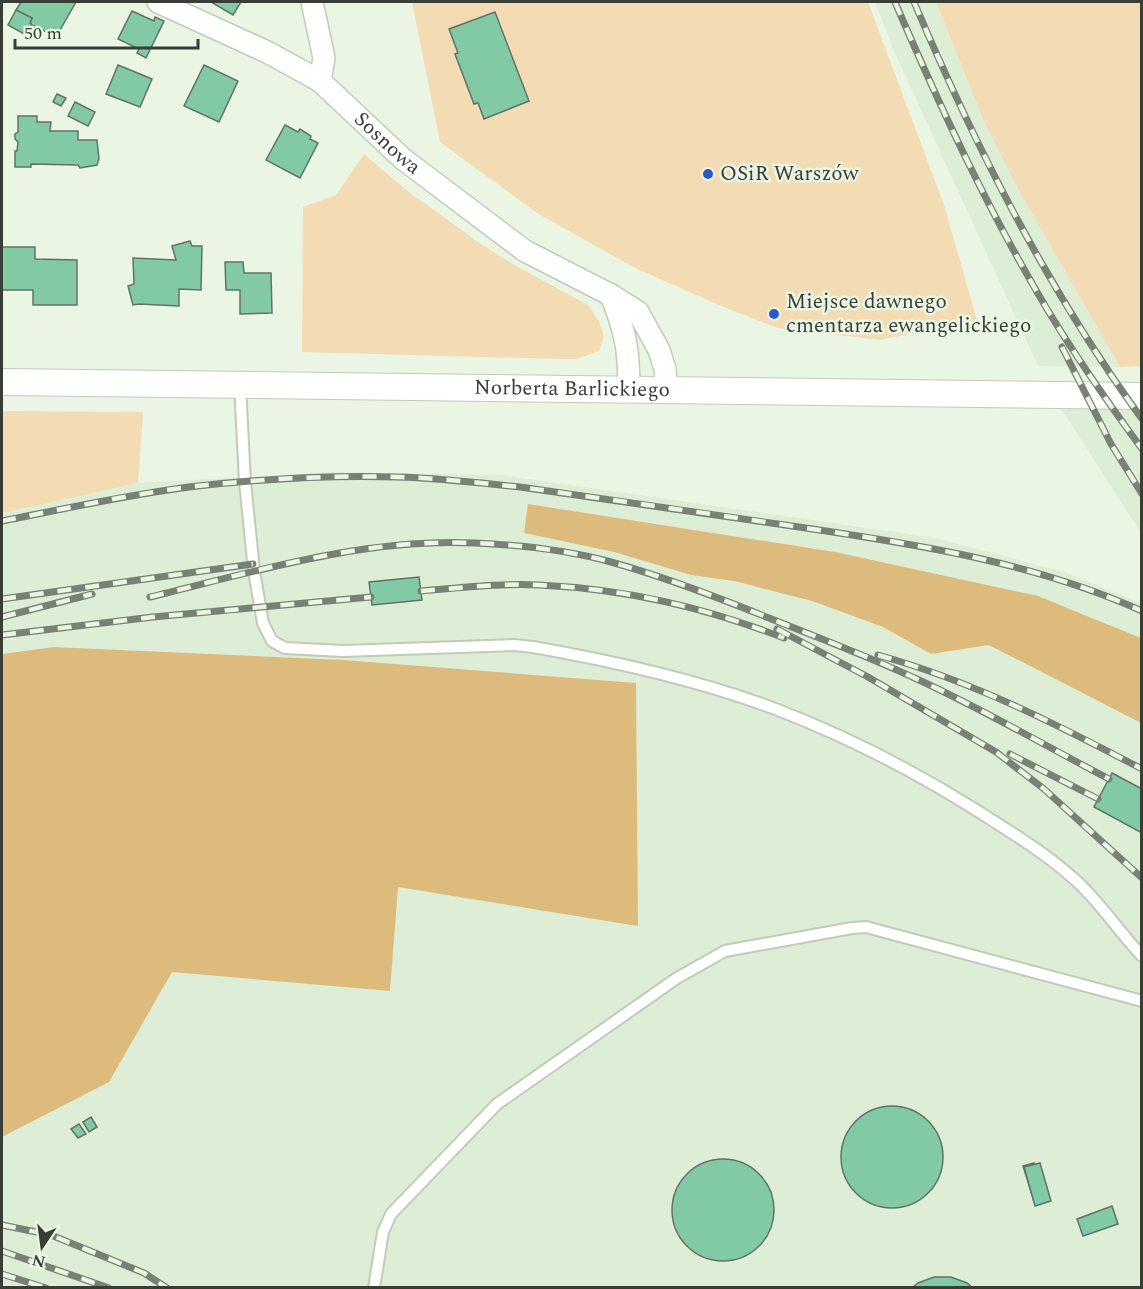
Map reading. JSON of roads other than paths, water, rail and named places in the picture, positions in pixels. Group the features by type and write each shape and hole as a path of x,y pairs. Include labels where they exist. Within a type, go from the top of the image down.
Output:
{"street":[{"name":"Sosnowa","path":"158,2 267,52 320,81 403,159 525,251 611,295 638,312 659,350 666,369 667,391"},
{"path":"312,2 324,58 320,81"},
{"path":"611,295 626,337 629,391"},
{"name":"Norberta Barlickiego","path":"2,382 1142,396"}],"lane":[{"path":"240,385 245,482 254,572 263,623 272,640 285,648 343,651 514,645 533,647 642,670 777,709 882,756 945,790 1006,829 1074,878 1142,956"},
{"path":"374,1287 383,1232 391,1214 497,1104 677,978 725,951 866,927 1142,1001"}],"railway":[{"path":"895,2 966,158 1025,272 1069,345 1142,449"},
{"path":"914,2 963,111 1016,217 1075,320 1142,419"},
{"path":"1062,347 1111,444 1142,494"},
{"path":"2,521 95,502 215,484 346,477 444,480 520,487 843,533 930,548 1016,567 1101,594 1142,611"},
{"path":"150,597 311,558 392,546 475,543 578,554 631,568 691,588 882,663 967,703 1109,779"},
{"path":"2,599 253,564"},
{"path":"421,591 524,585 603,591 664,601 724,617 784,638"},
{"path":"2,617 92,594"},
{"path":"2,635 153,617 371,597"},
{"path":"777,629 868,677 996,752 1044,789 1142,878"},
{"path":"878,655 947,677 1013,705 1142,769"},
{"path":"1010,754 1098,799"},
{"path":"2,1225 51,1235 144,1273 167,1288"},
{"path":"2,1251 109,1288"},
{"path":"2,1274 46,1288"}],"place":[{"name":"OSiR Warszów","path":"708,174"},
{"name":"Miejsce dawnego cmentarza ewangelickiego","path":"774,314"}]}
